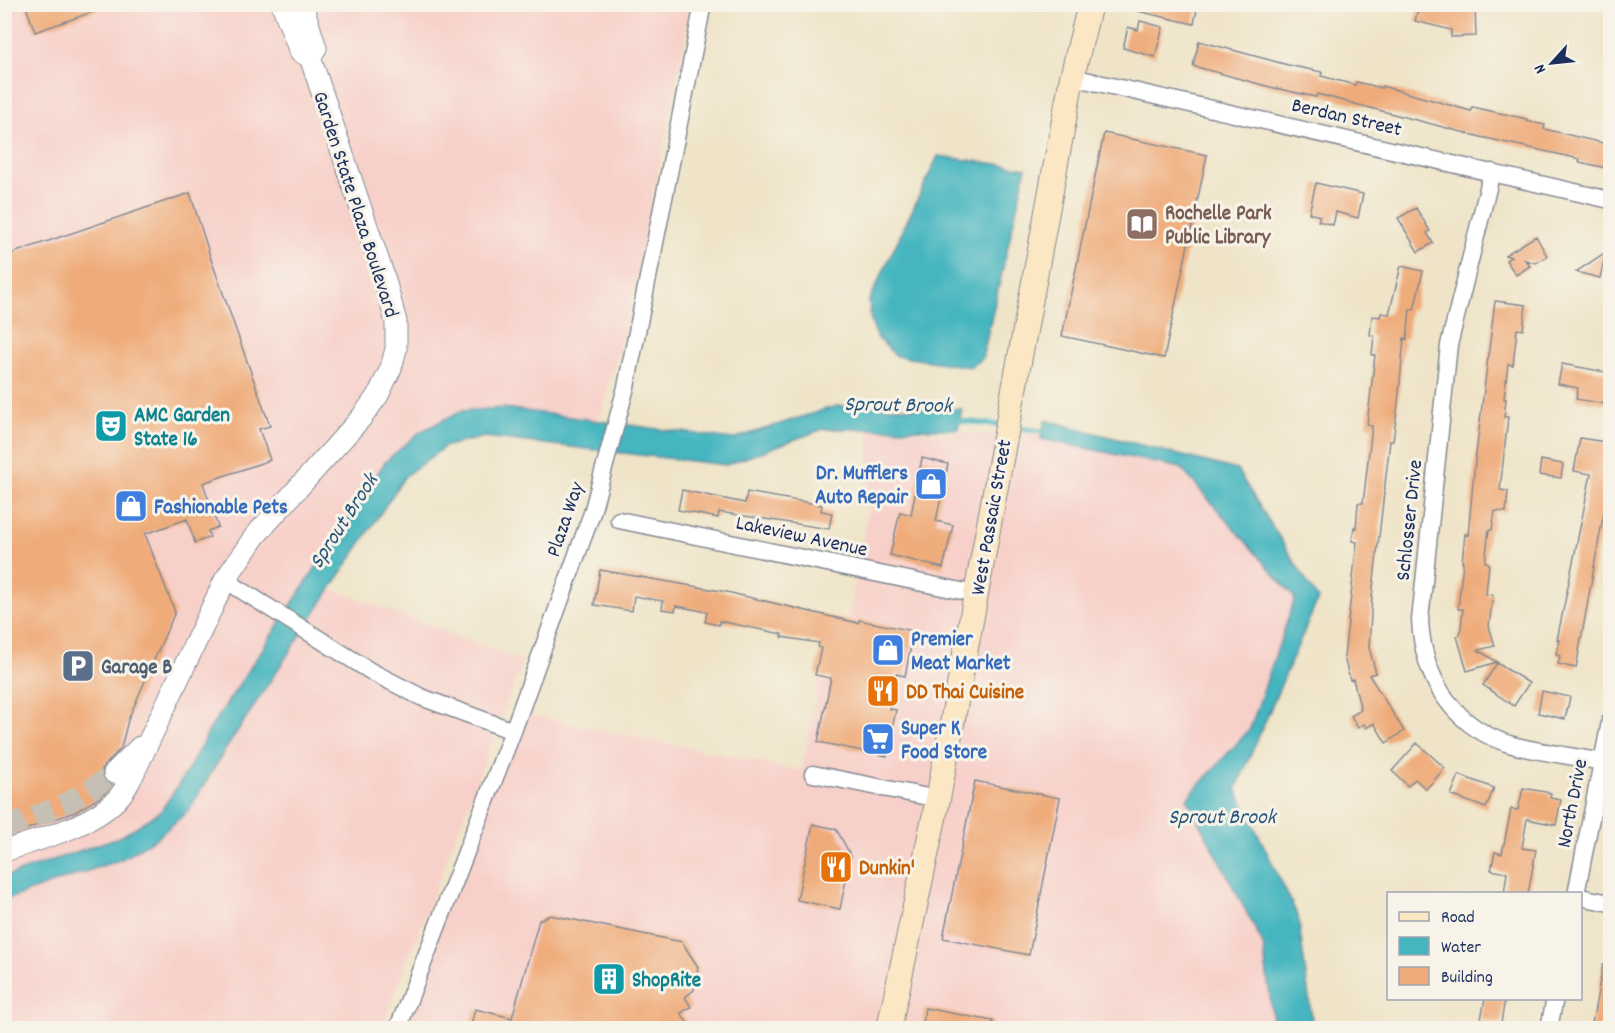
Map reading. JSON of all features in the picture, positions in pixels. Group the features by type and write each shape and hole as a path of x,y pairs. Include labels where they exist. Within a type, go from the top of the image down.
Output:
{"main road":[{"name":"West Passaic Street","path":"889,1029 938,799 1072,77 1090,4"}],"street":[{"name":"Garden State Plaza Boulevard","path":"4,851 84,822 118,798 130,781 225,580 255,536 362,417 378,395 391,368 396,349 396,322 385,280 310,57 300,52 282,4"},
{"name":"Garden State Plaza Boulevard","path":"302,4 316,48 310,57"},
{"name":"Plaza Way","path":"398,1029 513,731 598,491 620,408 703,4"},
{"name":"Berdan Street","path":"1072,77 1611,200"},
{"name":"Schlosser Drive","path":"1492,172 1449,345 1420,620 1421,642 1428,668 1440,691 1455,710 1473,726 1493,738 1515,746 1602,762"},
{"name":"Lakeview Avenue","path":"619,520 976,594"},
{"path":"225,580 372,672 421,697 513,731"},
{"name":"North Drive","path":"1576,892 1611,722"},
{"name":"Garden State Plaza Boulevard","path":"114,773 152,732"},
{"path":"813,774 938,799"},
{"path":"1582,897 1611,903"},
{"path":"1549,1029 1555,1000"}],"shaded area":[{"path":"5,5 692,5 629,311 599,421 504,408 461,411 420,432 385,462 308,580 523,661 382,1028 5,1028"},
{"path":"1007,426 1043,431 1181,467 1295,598 1250,729 1187,798 1263,945 1274,1028 398,1028 519,713 802,771 819,679 836,683 858,569 869,503 868,429 1005,436"}],"water":[{"path":"938,156 1026,168 982,359 971,367 896,356 878,338 871,322 869,301"},
{"path":"836,406 962,409 958,429 823,429 726,465 485,437 446,446 405,476 225,750 189,810 158,837 122,859 5,900 4,877 122,836 161,811 188,770 210,729 385,462 420,432 461,411 504,408 733,439"},
{"name":"Sprout Brook","path":"1045,420 1237,470 1318,599 1236,789 1298,916 1313,1028 1274,1028 1263,944 1187,798 1250,729 1295,598 1181,468 1041,439"}],"building":[{"path":"25,4 107,4 107,7 35,32"},
{"path":"1137,4 1198,4 1194,24 1137,11"},
{"path":"1419,4 1475,4 1476,36 1451,37 1451,30 1415,21"},
{"path":"1140,21 1163,27 1155,57 1123,48 1128,27 1138,30"},
{"path":"1199,41 1322,72 1321,76 1355,85 1356,82 1382,88 1382,86 1471,111 1472,107 1527,119 1526,121 1545,125 1544,129 1611,145 1611,169 1579,162 1580,159 1481,137 1317,94 1316,97 1270,87 1193,66"},
{"path":"1104,133 1207,155 1164,358 1062,336"},
{"path":"1316,183 1363,194 1358,218 1336,212 1333,225 1318,221 1320,216 1309,213"},
{"path":"190,193 270,426 259,429 270,460 203,483 218,527 208,531 210,537 195,543 187,519 145,534 175,612 128,720 121,748 102,769 102,777 111,785 110,788 99,798 75,812 4,837 4,256"},
{"path":"1416,208 1430,231 1427,233 1433,243 1418,252 1398,218"},
{"path":"1536,236 1547,256 1536,263 1525,260 1530,266 1516,275 1506,260 1511,257 1505,255"},
{"path":"1606,252 1600,278 1576,272"},
{"path":"1401,266 1423,271 1414,310 1410,309 1407,339 1404,338 1398,403 1393,441 1390,441 1372,597 1369,648 1376,673 1369,675 1404,731 1386,743 1374,723 1366,728 1364,724 1358,728 1351,716 1361,710 1353,679 1350,680 1344,657 1357,542 1352,541 1354,527 1356,528 1358,503 1363,503 1372,426 1367,425 1375,355 1372,355 1374,336 1370,335 1372,316 1380,317 1381,313 1389,314"},
{"path":"1495,301 1526,305 1523,330 1517,329 1513,365 1508,364 1504,399 1506,399 1504,417 1508,417 1500,490 1508,491 1506,512 1495,511 1492,530 1489,530 1485,562 1489,563 1486,594 1493,595 1489,626 1495,646 1478,650 1497,662 1467,671 1457,636 1460,635 1463,609 1458,609 1465,534 1468,535"},
{"path":"1562,364 1611,373 1611,405 1576,399 1578,388 1558,384"},
{"path":"1580,438 1611,443 1611,476 1607,511 1605,511 1602,522 1576,668 1558,664 1560,656 1556,655 1559,640 1557,640 1591,474 1574,471"},
{"path":"922,458 948,464 936,521 953,525 943,568 890,555 900,512 911,515"},
{"path":"1541,460 1563,464 1561,478 1539,475"},
{"path":"682,490 745,503 747,492 822,505 821,511 832,513 829,529 719,512 718,518 678,510"},
{"path":"600,570 727,592 858,623 859,620 914,631 905,676 896,674 889,709 896,710 887,756 818,742 831,678 815,675 821,648 818,647 819,643 782,637 782,634 719,621 719,625 705,622 707,612 676,606 675,611 662,609 663,601 634,596 632,611 594,605"},
{"path":"1497,663 1529,683 1514,706 1483,685"},
{"path":"1542,691 1570,697 1565,719 1538,713"},
{"path":"1417,743 1445,768 1426,789 1415,779 1408,786 1392,771"},
{"path":"1459,775 1494,788 1486,808 1451,795"},
{"path":"975,781 1060,798 1029,955 943,938"},
{"path":"1523,788 1551,793 1550,798 1561,800 1556,825 1527,819 1522,848 1536,850 1528,892 1504,892 1507,873 1491,870 1495,852 1502,854 1511,809 1518,810"},
{"path":"813,824 836,829 851,856 840,909 797,900"},
{"name":"ShopRite","path":"550,915 682,942 698,967 694,990 685,997 691,1007 681,1013 691,1029 470,1029 475,1009 512,1018 539,920"},
{"path":"1603,964 1611,964 1611,1029 1591,1029"},
{"path":"1485,1000 1505,1000 1501,1023 1481,1019"},
{"path":"925,1008 993,1021 993,1029 922,1029"}],"waterway":[{"name":"Sprout Brook","path":"952,420 1000,425"},
{"name":"Sprout Brook","path":"1012,427 1043,431"}],"tunnel":[{"path":"4,827 62,805 114,773"}],"place":[{"name":"Rochelle Park Public Library","path":"1142,224"},
{"name":"AMC Garden State 16","path":"111,426"},
{"name":"Dr. Mufflers Auto Repair","path":"931,484"},
{"name":"Fashionable Pets","path":"131,506"},
{"name":"Premier Meat Market","path":"888,650"},
{"name":"Garage B","path":"78,666"},
{"name":"DD Thai Cuisine","path":"883,691"},
{"name":"Super K Food Store","path":"878,739"},
{"name":"Dunkin'","path":"836,867"},
{"name":"ShopRite","path":"609,979"}]}
